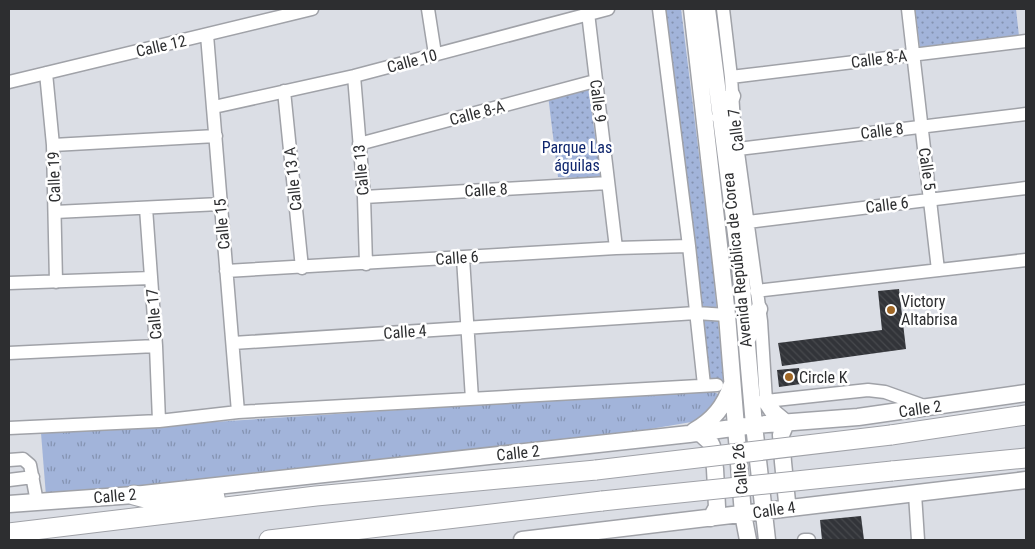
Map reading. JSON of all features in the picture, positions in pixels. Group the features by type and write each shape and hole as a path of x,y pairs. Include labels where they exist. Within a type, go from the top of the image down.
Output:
{"highway":[{"path":"9,533 316,496 596,470 892,435 1026,414"},
{"path":"269,540 602,501 1026,458"},
{"path":"134,495 153,500 259,495 316,496"}],"main road":[{"name":"Avenida República de Corea","path":"692,9 727,315 725,383 736,428"},
{"name":"Avenida República de Corea","path":"707,9 737,244 764,512"},
{"path":"720,117 732,96"},
{"path":"737,244 752,262"},
{"path":"747,342 759,308"},
{"path":"710,518 717,507 716,469 712,446 710,442 694,433 713,417 728,397 725,383"},
{"name":"Calle 2","path":"9,504 134,495 754,425 858,417 1026,393"},
{"path":"766,401 774,413 786,423 781,435 782,462 786,502 792,508"},
{"name":"Calle 26","path":"736,428 743,514 748,540"},
{"name":"Calle 4","path":"522,540 541,540 1026,480"},
{"name":"Calle 26","path":"764,512 768,540"}],"street":[{"name":"Calle 12","path":"9,82 312,9"},
{"path":"428,9 435,54"},
{"name":"Calle 10","path":"214,107 354,76 608,9"},
{"path":"660,9 704,385"},
{"name":"Calle 7","path":"723,9 734,123 759,308 766,401"},
{"name":"Calle 5","path":"908,9 938,270"},
{"name":"Calle 9","path":"588,13 616,248"},
{"name":"Calle 15","path":"207,35 238,412"},
{"name":"Calle 8-A","path":"731,77 1026,40"},
{"name":"Calle 19","path":"46,72 53,145 56,282"},
{"name":"Calle 13","path":"354,76 364,196 366,264"},
{"name":"Calle 8-A","path":"359,144 595,81"},
{"name":"Calle 13 A","path":"284,91 302,268"},
{"name":"Calle 8","path":"738,149 1026,114"},
{"path":"53,145 216,136"},
{"name":"Calle 8","path":"364,196 608,183"},
{"name":"Calle 6","path":"748,222 1026,188"},
{"path":"55,212 220,204"},
{"name":"Calle 17","path":"146,208 156,346 159,421"},
{"name":"Calle 6","path":"226,272 616,248 689,246"},
{"path":"463,258 472,399"},
{"path":"756,291 1026,260"},
{"path":"9,283 151,278"},
{"name":"Calle 4","path":"233,343 696,313 727,315"},
{"path":"9,353 156,346"},
{"path":"9,428 159,421 238,412 725,383"},
{"path":"766,401 868,390 885,392 930,408"},
{"path":"9,460 23,459 28,462 34,477 37,502"},
{"path":"9,480 34,477"},
{"path":"915,494 918,540"},
{"path":"804,540 809,540"}],"green space":[{"path":"664,9 681,9 712,260 724,383 708,381"},
{"path":"915,9 1016,9 1019,36 920,49"},
{"name":"Parque Las águilas","path":"588,85 601,179 558,177 548,95"},
{"path":"710,390 722,396 709,419 562,444 46,496 41,433"}],"building":[{"name":"Victory Altabrisa","path":"899,289 906,349 782,366 778,343 882,330 878,291"},
{"name":"Circle K","path":"799,368 801,384 779,387 777,370"},
{"path":"861,516 864,540 822,540 820,520"}],"place":[{"name":"Victory Altabrisa","path":"891,310"},
{"name":"Circle K","path":"789,377"}]}
